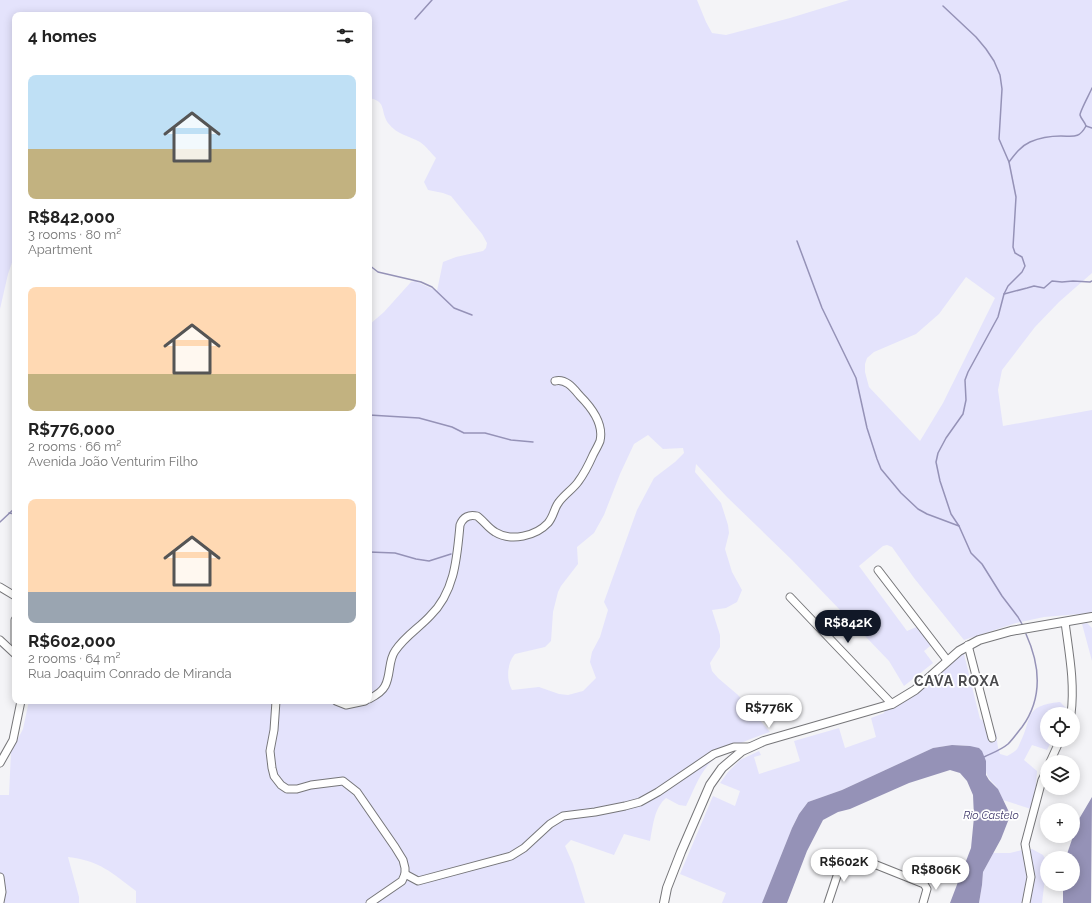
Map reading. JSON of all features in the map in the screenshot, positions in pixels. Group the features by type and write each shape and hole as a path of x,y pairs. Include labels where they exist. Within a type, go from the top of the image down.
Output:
{"street":[{"path":"372,698 385,687 388,681 391,659 399,645 416,627 426,621 434,613 443,600 454,573 460,525 464,518 468,515 477,516 494,532 502,536 516,537 533,534 548,523 554,515 558,502 578,483 585,472 600,441 599,423 595,413 570,385 562,381 555,381"},
{"path":"878,570 947,660"},
{"path":"0,587 12,594"},
{"path":"790,597 892,704"},
{"path":"664,903 667,888 681,852 710,785 715,776 728,761 749,747 892,704 915,690 947,660 968,645 979,640 1005,632 1092,617"},
{"path":"1065,622 1073,697 1072,707"},
{"path":"0,640 12,651"},
{"path":"968,645 992,738"},
{"path":"0,763 13,740 20,704"},
{"path":"276,704 274,730 270,751 274,776 278,782 287,789 297,789 343,780 357,792 395,846 403,860 404,874 402,881 370,903"},
{"path":"404,874 418,881 511,856 524,848 550,824 563,816 618,808 640,802 665,788 714,754 734,747 749,747"},
{"path":"1026,903 1031,877 1025,844 1040,788"},
{"path":"829,903 844,856 849,854 924,884 926,889 923,903"},
{"path":"0,877 2,892 0,902"}],"shaded area":[{"path":"0,0 697,0 712,33 726,35 849,0 1092,0 1092,273 1059,302 1035,327 1002,370 998,390 1003,426 1092,410 1092,613 1044,617 1016,623 964,640 914,578 892,547 887,545 883,546 859,566 907,631 921,625 935,642 924,651 933,663 904,686 889,661 792,560 727,497 696,464 695,472 721,503 729,533 725,549 732,572 742,590 737,602 726,608 712,610 720,635 720,647 710,663 712,671 738,695 770,732 728,749 714,759 701,774 686,806 679,805 666,798 656,812 650,841 624,834 614,855 571,840 565,846 573,864 585,903 136,903 136,891 105,868 89,861 68,857 79,897 79,903 3,903 3,894 0,882 0,795 9,795 11,752 23,729 28,704 372,704 372,322 384,312 411,282 415,281 437,291 443,262 456,257 483,251 486,248 487,243 482,234 451,196 428,190 424,182 436,158 420,142 395,130 388,123 381,104 372,98 372,12 12,12 12,263 0,309","holes":["966,277 995,298 943,403 920,441 869,387 865,372 867,358 874,352 916,334 939,314","648,435 663,449 683,448 684,453 654,478 637,510 604,602 608,610 600,637 592,652 590,662 596,678 583,691 568,695 559,694 539,687 512,690 508,677 510,662 515,654 545,647 551,641 553,612 558,592 578,564 577,547 594,533 604,515 620,474 634,444"]},
{"path":"1087,623 1092,628 1092,661 1082,624"},
{"path":"963,650 980,719 992,727 995,731 1000,754 1007,756 1017,749 1031,714 1040,706 1060,702 1065,707 1040,707 1040,747 1048,747 1047,750 1032,745 1024,760 1037,771 1035,798 1031,809 1003,800 997,788 987,775 986,761 970,746 952,745 933,748 842,790 808,802 799,814 792,828 762,903 722,903 726,893 680,874 713,796 735,806 740,791 720,783 740,760 759,751 761,755 754,757 759,774 800,761 794,741 839,728 845,748 876,737 871,718 884,713 887,705"},
{"path":"1032,849 1040,853 1040,891 1043,891 1042,903 979,903 983,872 993,853 1010,853"}],"water":[{"name":"Rio Castelo","path":"952,745 970,746 979,748 982,751 986,761 986,775 998,789 1010,816 1001,839 983,872 979,903 950,903 971,848 974,817 973,795 967,781 960,773 950,770 909,783 850,809 838,812 823,820 807,851 787,903 762,903 792,828 799,814 808,802 842,790 933,748"},
{"path":"1092,797 1091,903 1063,903 1063,891 1080,891 1080,851 1068,851 1071,843 1080,843 1080,817"}],"waterway":[{"path":"415,19 432,0"},
{"path":"943,6 976,37 986,49 994,61 1000,75 1002,89 999,139 1009,162 1016,197 1013,247 1015,253 1022,257 1025,266 1022,272 1008,286 1004,294 998,317 968,372 965,380 966,400 963,414 946,438 938,453 936,462 940,481 951,514 959,526 971,553 982,564 1022,624"},
{"path":"1092,88 1080,113 1086,126 1092,128"},
{"path":"1009,162 1021,148 1030,142 1037,139 1057,136 1075,136 1081,133 1086,126"},
{"path":"797,241 822,308 856,378 867,428 881,469 901,493 918,509 959,526"},
{"path":"372,267 378,272 421,282 432,287 454,308 472,315"},
{"path":"1004,294 1034,286 1044,288 1052,281 1092,281"},
{"path":"372,415 419,418 452,427 464,433 485,433 511,440 533,442"},
{"path":"0,522 12,511"},
{"path":"372,552 395,553 429,561 451,554"},
{"path":"984,757 1010,742 1029,716 1033,705 1036,693 1036,669 1031,646 1026,634"}],"district":[{"name":"CAVA ROXA","path":"957,681"}]}
